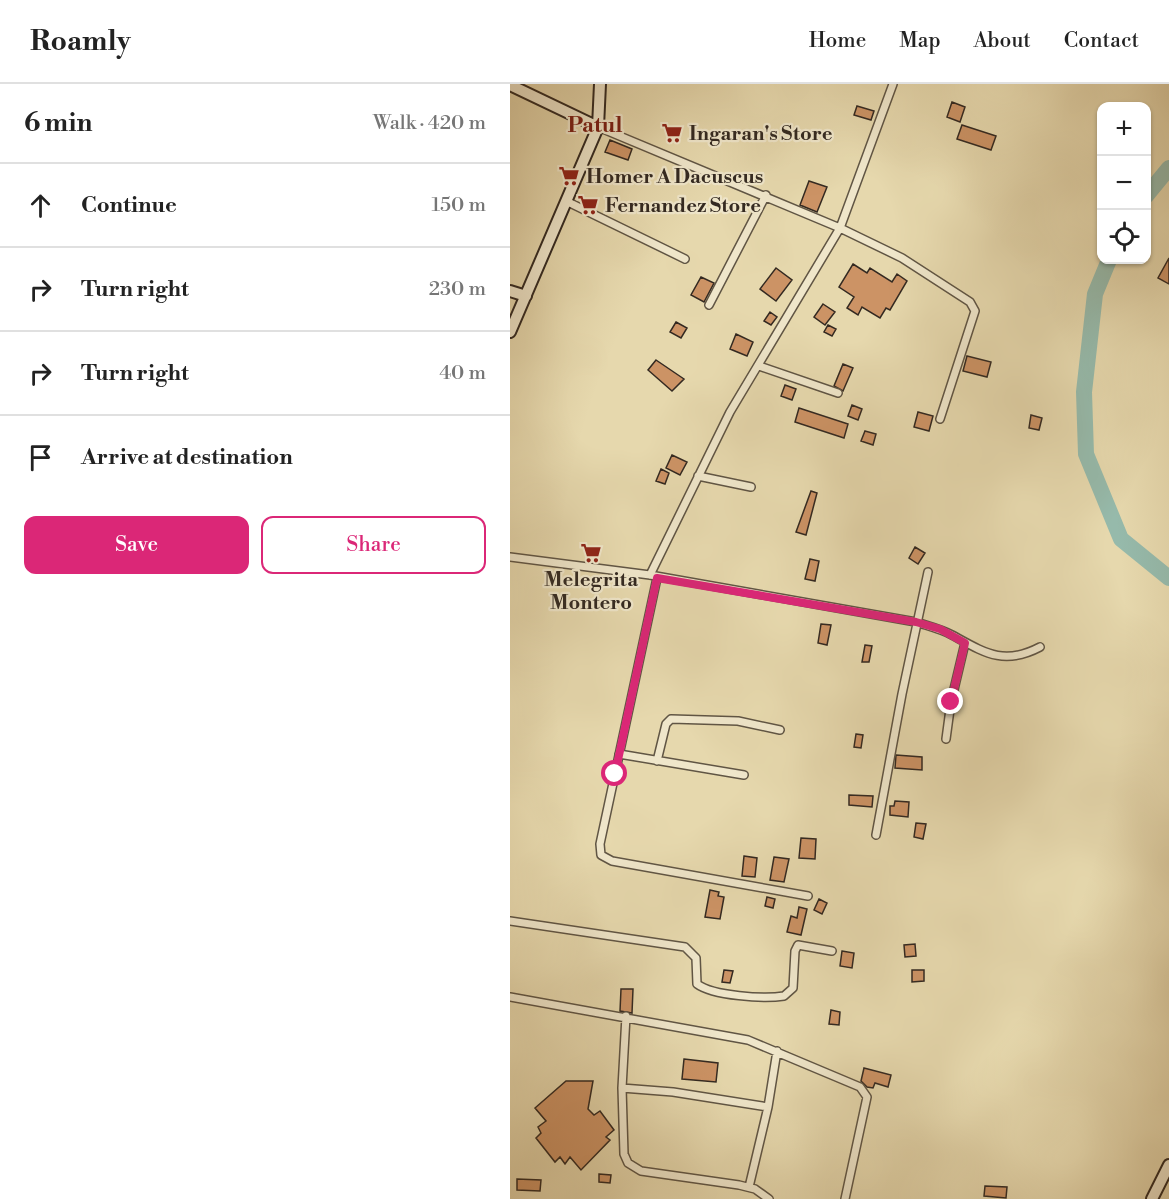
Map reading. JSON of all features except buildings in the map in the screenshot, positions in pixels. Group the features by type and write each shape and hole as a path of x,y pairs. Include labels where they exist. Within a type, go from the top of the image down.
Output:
{"main road":[{"path":"510,332 568,202 598,127 600,84"},
{"path":"510,85 598,127"},
{"path":"510,291 526,296"},
{"path":"510,303 521,307"},
{"path":"1152,1199 1169,1165"}],"street":[{"path":"808,896 604,858 600,852 600,844 653,577 698,476 840,228 893,84"},
{"path":"598,127 766,195 840,228 902,258 963,296 974,306 975,311 940,419"},
{"path":"709,304 766,195"},
{"path":"568,202 685,259"},
{"path":"759,366 838,393"},
{"path":"698,476 751,487"},
{"path":"510,557 653,577 916,622 940,629 976,650 1009,657 1023,656 1040,647"},
{"path":"876,835 916,622 928,572"},
{"path":"946,739 951,702 965,643"},
{"path":"657,761 666,724 671,719 738,721 780,730"},
{"path":"619,754 744,775"},
{"path":"510,921 685,947 696,958 697,984 704,989 730,994 784,996 793,988 795,951 798,945 832,951"},
{"path":"510,997 626,1016 748,1040 850,1082 865,1093 845,1199"},
{"path":"626,1016 622,1088 624,1154 634,1168 749,1187 769,1199"},
{"path":"749,1187 768,1107 777,1052"},
{"path":"622,1088 673,1092 768,1107"}],"waterway":[{"path":"1151,190 1169,168"},
{"path":"1107,264 1095,294 1084,392 1086,454 1121,539 1169,578"}],"place":[{"name":"Ingaran's Store","path":"672,133"},
{"name":"Homer A Dacuscus","path":"569,176"},
{"name":"Fernandez Store","path":"588,205"},
{"name":"Melegrita Montero","path":"591,553"}],"district":[{"name":"Patul","path":"595,124"}],"route":[{"path":"615,774 657,578 916,622 940,629 965,643 951,702"}]}
